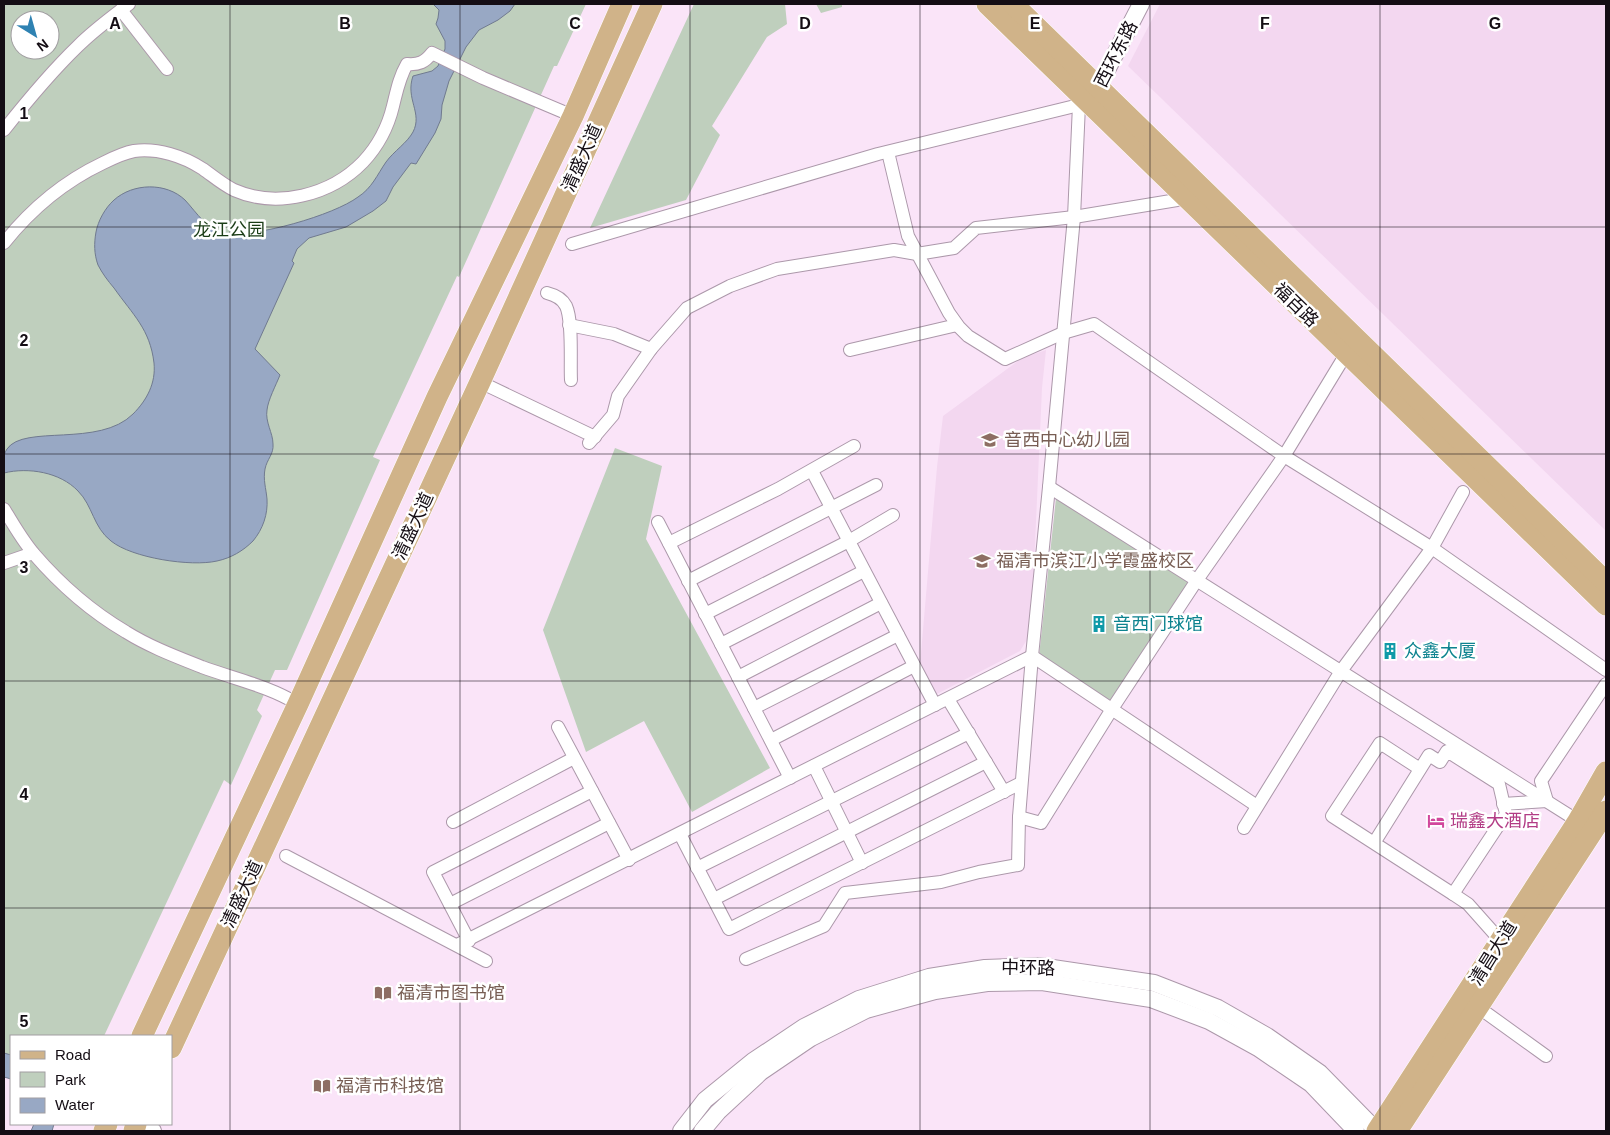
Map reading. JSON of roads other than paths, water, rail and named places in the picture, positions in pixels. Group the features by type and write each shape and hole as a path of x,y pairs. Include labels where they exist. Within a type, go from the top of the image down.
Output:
{"main road":[{"name":"清盛大道","path":"142,1035 298,704 437,397 572,116 622,4"},
{"name":"清盛大道","path":"172,1046 480,382 652,4"},
{"name":"福百路","path":"987,4 1087,95 1603,588"},
{"name":"福百路","path":"1013,4 1087,95 1346,354 1603,588"},
{"path":"1603,588 1606,614"},
{"name":"清昌大道","path":"1377,1131 1578,822 1606,772"},
{"name":"清昌大道","path":"1397,1131 1606,811"}],"street":[{"name":"西环东路","path":"1087,95 1129,4"},
{"name":"西环东路","path":"1087,95 1141,4"},
{"path":"4,130 66,58 91,34 125,7 167,69"},
{"path":"4,243 33,211 62,186 92,168 120,155 135,151 153,152 184,158 236,190 263,197 303,196 328,188 351,173 374,149 384,131 393,108 396,87 408,64 422,63 432,53 572,116"},
{"path":"572,244 1087,95 1032,656 1019,817 1018,865 940,882 845,893 824,926 746,959"},
{"path":"888,152 908,236 949,313 968,336 1005,359 1063,333 1094,324 1284,456 1432,548 1606,670"},
{"path":"480,382 592,440 613,415 618,396 651,349 687,308 730,286 777,270 894,250 917,254 954,248 976,228 1074,217 1177,200"},
{"path":"547,293 557,296 565,304 569,316 571,380"},
{"path":"570,325 614,334 651,349"},
{"path":"850,350 957,325"},
{"path":"1019,817 1041,823 1112,709 1197,580 1284,456 1346,354"},
{"path":"669,543 778,490 854,446"},
{"path":"812,471 935,705"},
{"path":"688,581 876,485"},
{"path":"1050,487 1578,822"},
{"path":"1244,828 1341,671 1432,548 1463,492"},
{"path":"4,509 33,553 80,598 126,632 171,654 203,667 248,681 298,704"},
{"path":"705,614 848,541 893,515"},
{"path":"658,522 790,778"},
{"path":"4,563 33,553"},
{"path":"721,644 864,571"},
{"path":"738,677 881,603"},
{"path":"754,708 898,636"},
{"path":"463,943 1032,656"},
{"path":"1032,656 1257,806"},
{"path":"771,740 914,666"},
{"path":"1547,801 1541,781 1606,684"},
{"path":"948,699 1004,792"},
{"path":"558,728 628,860"},
{"path":"698,868 969,734"},
{"path":"1420,770 1380,744 1332,816 1468,904 1500,940"},
{"path":"1374,843 1429,756 1440,762 1447,751 1499,784 1506,814 1453,894"},
{"path":"453,822 574,758"},
{"path":"714,899 986,762"},
{"path":"814,766 862,863"},
{"path":"680,834 729,929 1022,783"},
{"path":"463,943 450,904 433,872 592,791"},
{"path":"1503,804 1547,801"},
{"path":"450,904 609,823"},
{"path":"286,856 463,943 486,961"},
{"name":"中环路","path":"681,1131 705,1100 752,1061 804,1027 859,999 928,977 985,968 1039,966 1154,984 1218,1008 1267,1036 1320,1073 1377,1131"},
{"name":"中环路","path":"702,1131 718,1112 761,1072 810,1038 866,1010 935,991 988,983 1042,982 1151,999 1209,1021 1258,1048 1311,1084 1356,1131"},
{"path":"1478,1007 1546,1056"}],"water":[{"path":"433,4 515,4 510,11 498,20 479,30 466,47 449,81 442,105 441,119 435,133 416,164 411,163 393,187 386,201 346,227 309,238 297,249 292,261 294,263 255,349 280,375 270,397 267,410 273,448 264,473 267,510 262,526 253,541 236,554 206,563 178,562 147,556 121,547 111,541 100,529 83,497 62,479 33,471 4,473 5,452 16,442 29,438 101,430 119,424 138,409 150,391 154,377 154,363 145,331 101,271 96,257 95,236 97,228 102,215 111,203 130,190 150,187 169,190 185,200 208,225 225,233 238,234 294,224 347,204 371,185 386,162 413,132 416,118 411,92 413,76 432,71 438,66 445,49 445,41 436,24 439,10"},
{"path":"4,1053 10,1055 10,1079 4,1077"},
{"path":"34,1125 54,1125 52,1131 31,1131"}],"place":[{"name":"音西中心幼儿园","path":"990,440"},
{"name":"福清市滨江小学霞盛校区","path":"982,561"},
{"name":"音西门球馆","path":"1099,624"},
{"name":"众鑫大厦","path":"1390,651"},
{"name":"瑞鑫大酒店","path":"1436,821"},
{"name":"福清市图书馆","path":"383,993"},
{"name":"福清市科技馆","path":"322,1086"}],"park label":[{"name":"龙江公园","path":"229,230"}]}
